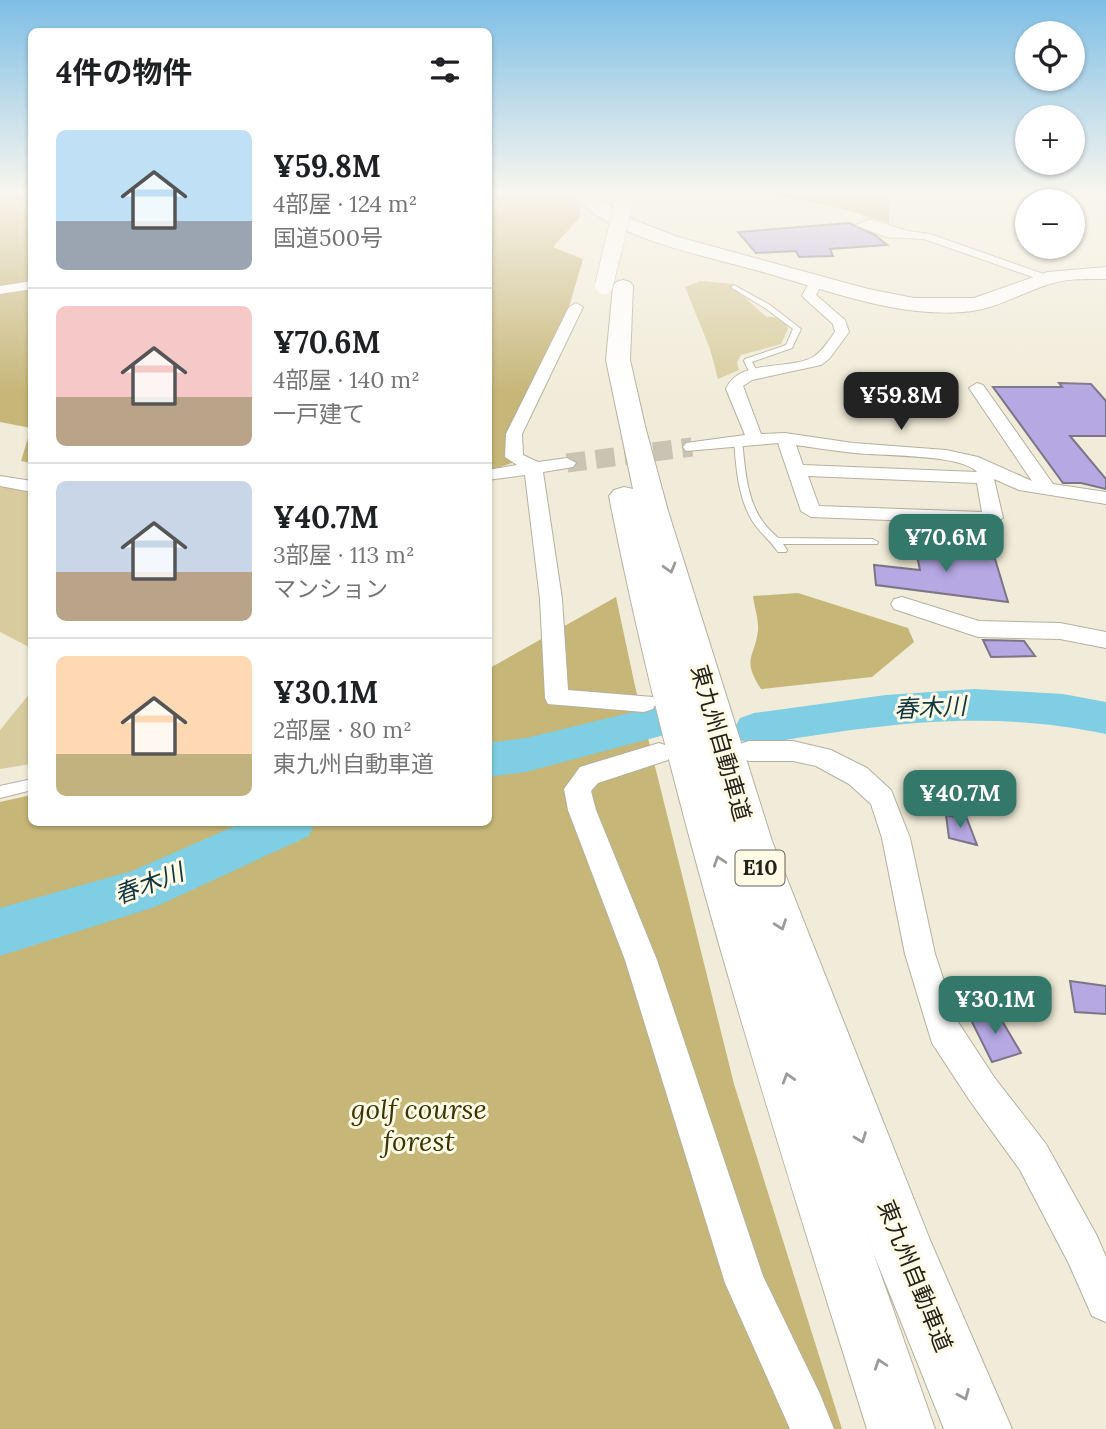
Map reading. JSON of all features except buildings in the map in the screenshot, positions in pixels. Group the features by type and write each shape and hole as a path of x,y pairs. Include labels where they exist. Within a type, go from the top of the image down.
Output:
{"highway":[{"name":"東九州自動車道","path":"609,261 601,293 597,360 608,426 645,594 713,842 825,1200 901,1429"},
{"name":"東九州自動車道","path":"614,261 601,293 632,426 656,523 750,841 904,1252 978,1429"},
{"path":"746,261 900,302 953,306 987,302 1049,278 1075,274 1106,274"}],"street":[{"path":"1000,261 1049,278"},
{"path":"746,440 734,389 741,380 755,374 812,364 824,356 840,335 843,328 840,323 809,296 817,281"},
{"path":"0,290 28,286"},
{"path":"534,467 514,457 513,434 601,293"},
{"path":"977,388 1047,489"},
{"path":"785,438 811,511 993,518 986,473"},
{"path":"692,447 785,438 853,448 946,455 965,459 986,473 1011,481 1106,498"},
{"path":"492,474 567,463"},
{"path":"534,467 551,598 557,698 644,703"},
{"path":"797,470 986,473"},
{"path":"0,481 28,486"},
{"path":"902,604 978,629 1060,631 1106,640"},
{"path":"749,751 793,751 822,757 858,776 882,798 896,838 920,954 944,1031 982,1090 1033,1157 1083,1250 1106,1302"},
{"path":"659,752 589,775 577,789 582,810 641,960 745,1283 812,1429"}],"lane":[{"path":"734,288 749,294 770,311 794,324 797,329 789,346 748,361 755,374"},
{"path":"746,440 751,511 761,527 780,546 873,542"},
{"path":"0,792 28,786"}],"shaded area":[{"path":"701,281 734,284 731,288 767,317 782,321 788,329 781,344 741,355 737,362 739,370 718,379 710,349 685,287"},
{"path":"0,486 28,492 28,646 0,632"},
{"path":"28,696 28,764 0,769 0,730"}],"green space":[{"path":"0,261 28,261 28,427 0,422"},
{"path":"492,261 583,261 569,307 522,429 512,463 492,470"},
{"path":"28,438 28,462 21,461"},
{"path":"798,593 908,628 914,642 872,677 761,689 750,664 758,630 753,596"},
{"name":"golf course forest","path":"616,597 635,686 734,1084 842,1429 0,1429 0,802 28,796 28,826 492,826 492,667"}],"waterway":[{"name":"春木川","path":"754,729 886,710 974,704 1063,709 1106,718"},
{"name":"春木川","path":"492,759 526,755 654,723"},
{"name":"春木川","path":"0,932 138,891 284,826"}],"tunnel":[{"path":"567,463 692,447"}]}
